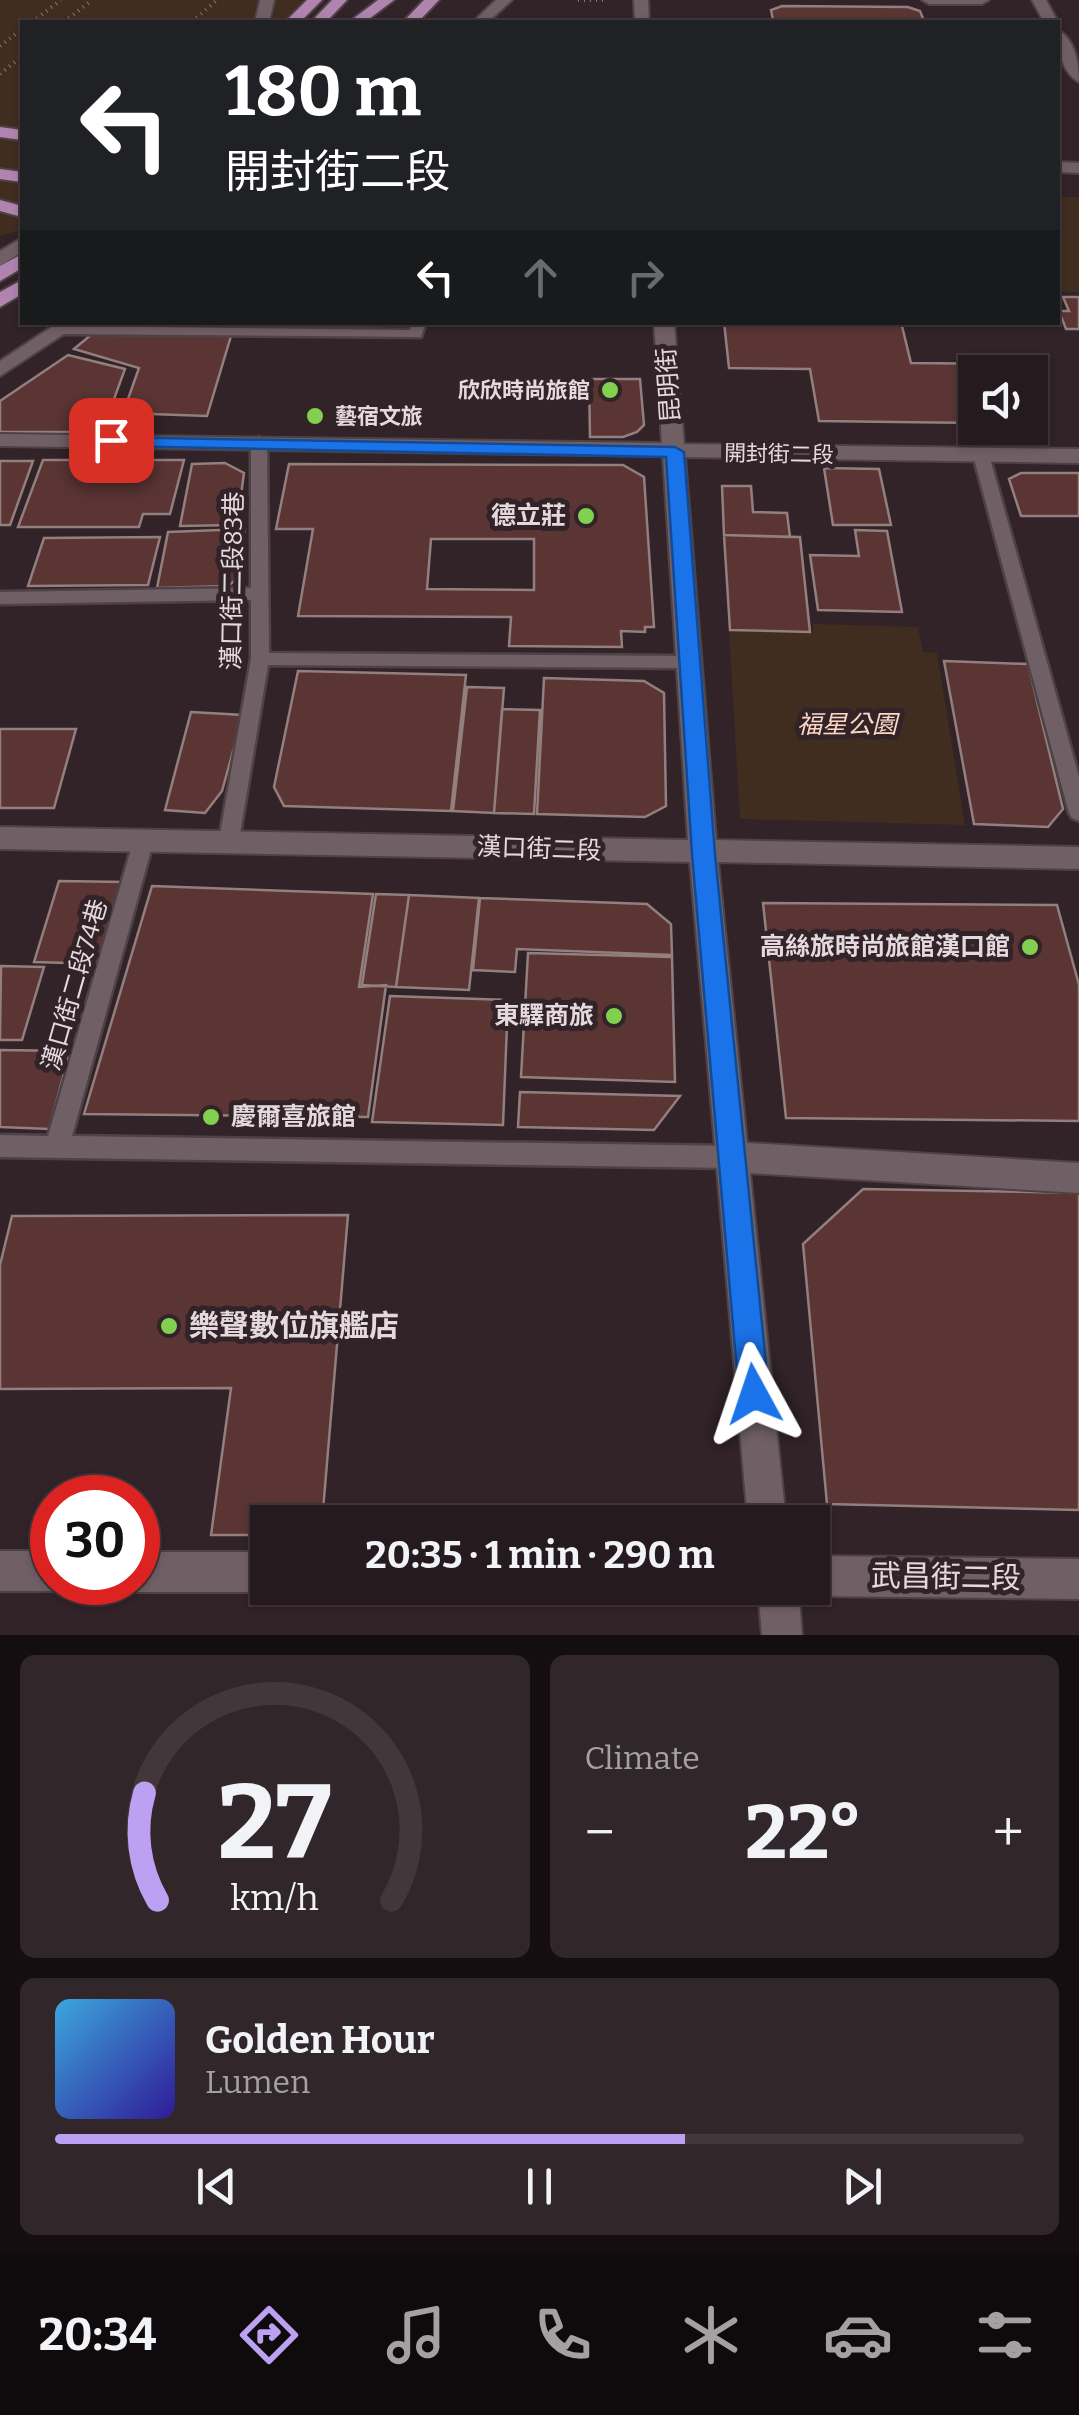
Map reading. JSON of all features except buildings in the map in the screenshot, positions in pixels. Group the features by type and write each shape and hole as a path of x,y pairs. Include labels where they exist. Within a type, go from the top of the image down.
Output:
{"highway":[{"path":"294,20 314,0"},
{"path":"320,20 340,0"},
{"path":"358,20 387,0"},
{"path":"412,20 432,0"}],"street":[{"path":"482,20 505,0"},
{"path":"928,0 982,0"},
{"path":"1060,39 1079,77"},
{"name":"昆明街","path":"664,325 703,854 766,1505"},
{"path":"0,370 68,326"},
{"name":"開封街二段","path":"0,440 1079,456"},
{"name":"漢口街二段","path":"0,838 1079,858"},
{"path":"732,1158 1079,1178"},
{"path":"0,1571 30,1571"},
{"path":"160,1572 250,1572"},
{"name":"武昌街二段","path":"830,1576 1079,1578"},
{"path":"779,1605 782,1635"}],"lane":[{"path":"68,326 416,334 418,325"},
{"name":"漢口街二段83巷","path":"229,840 260,659 260,442"},
{"path":"981,455 1079,813"},
{"path":"0,598 258,594"},
{"path":"260,659 690,662"},
{"name":"漢口街二段74巷","path":"57,1146 144,839"},
{"path":"0,1146 732,1158"}],"path":[{"path":"35,20 61,0"},
{"path":"67,20 92,0"},
{"path":"194,20 217,0"},
{"path":"578,0 605,0"},
{"path":"0,74 20,58"}],"green space":[{"path":"0,0 308,2 283,20 20,20 20,231 0,236"},
{"path":"1060,197 1079,197 1079,292 1060,292"},
{"name":"福星公園","path":"813,624 918,627 923,652 937,653 965,825 740,819 729,631 813,633"}],"place":[{"name":"欣欣時尚旅館","path":"610,390"},
{"name":"藝宿文旅","path":"315,416"},
{"name":"德立莊","path":"586,516"},
{"name":"高絲旅時尚旅館漢口館","path":"1030,947"},
{"name":"東驛商旅","path":"614,1016"},
{"name":"慶爾喜旅館","path":"211,1117"},
{"name":"樂聲數位旗艦店","path":"169,1326"}],"route":[{"path":"111,440 675,452 703,854 754,1394"}]}
